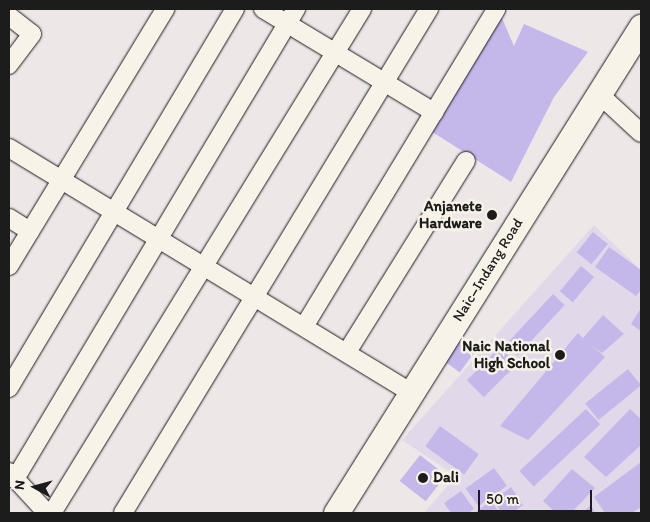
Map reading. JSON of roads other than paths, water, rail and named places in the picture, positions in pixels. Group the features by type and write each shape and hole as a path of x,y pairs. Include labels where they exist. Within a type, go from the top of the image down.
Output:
{"main road":[{"name":"Naic–Indang Road","path":"336,513 641,27"}],"street":[{"path":"9,266 165,9"},
{"path":"9,388 235,9"},
{"path":"263,9 291,16 335,52 434,112"},
{"path":"52,513 362,9"},
{"path":"123,513 429,9"},
{"path":"305,325 496,9"},
{"path":"9,16 32,34 9,65"},
{"path":"47,513 12,476 160,237 291,16"},
{"path":"599,94 641,133"},
{"path":"9,148 63,178 205,264 412,393"},
{"path":"347,352 466,161"},
{"path":"9,218 30,231"}],"place":[{"name":"Anjanete Hardware","path":"492,215"},
{"name":"Naic National High School","path":"560,355"},
{"name":"Dali","path":"423,478"}]}
